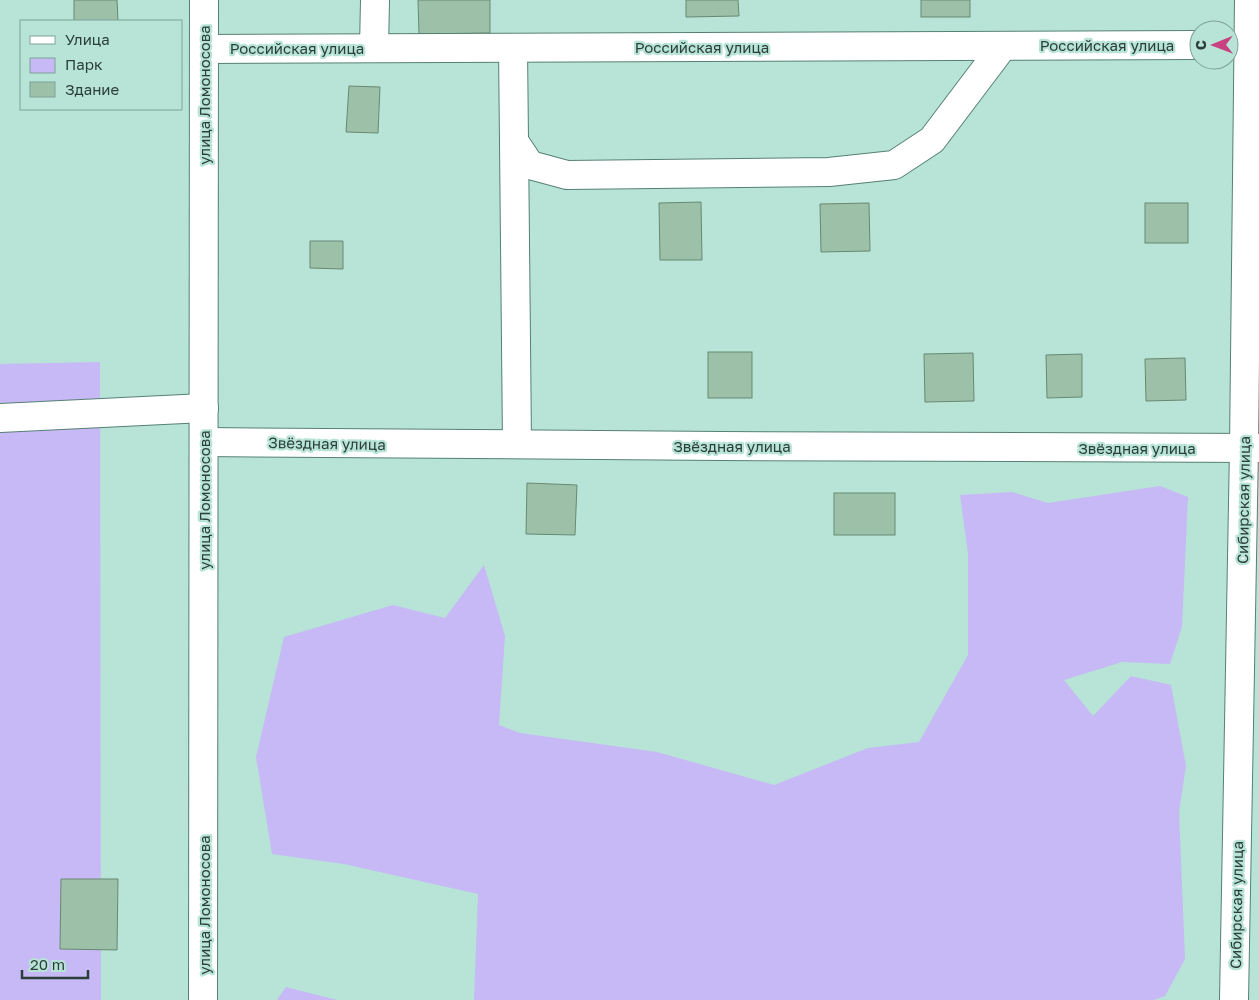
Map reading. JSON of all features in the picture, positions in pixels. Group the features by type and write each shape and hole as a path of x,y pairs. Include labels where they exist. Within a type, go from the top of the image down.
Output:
{"street":[{"name":"улица Ломоносова","path":"203,1000 204,0"},
{"path":"374,48 375,0"},
{"name":"Сибирская улица","path":"1234,1000 1251,448 1239,45 1249,0"},
{"name":"Российская улица","path":"204,49 1189,45"},
{"path":"514,142 530,165 567,174 828,172 894,164 932,140 1003,46"},
{"path":"513,48 517,444"},
{"path":"0,418 204,408"},
{"name":"Звёздная улица","path":"204,442 1251,448"}],"green space":[{"path":"100,362 101,1000 0,1000 0,364"},
{"path":"1160,486 1188,497 1182,627 1170,664 1122,662 1064,680 1093,716 1131,676 1171,685 1186,766 1179,812 1185,959 1165,996 1154,1000 474,1000 478,894 344,864 272,854 256,757 284,637 393,605 445,618 484,565 505,636 499,725 520,733 657,752 774,785 868,748 919,742 968,655 968,554 960,495 1012,492 1048,503"},
{"path":"286,987 337,1000 277,1000"}],"building":[{"path":"74,0 117,0 118,20 74,20"},
{"path":"418,0 490,0 490,33 419,34"},
{"path":"686,0 738,0 739,16 686,17"},
{"path":"921,0 970,0 970,17 921,17"},
{"path":"349,86 380,87 378,133 346,132"},
{"path":"701,202 702,260 660,260 659,203"},
{"path":"869,203 870,251 821,252 820,204"},
{"path":"1145,203 1188,203 1188,243 1145,243"},
{"path":"310,241 343,241 343,269 310,268"},
{"path":"708,352 752,352 752,398 708,398"},
{"path":"973,353 974,401 925,402 924,354"},
{"path":"1082,354 1082,397 1047,398 1046,355"},
{"path":"1185,358 1186,400 1146,401 1145,359"},
{"path":"527,483 577,485 575,535 526,534"},
{"path":"834,493 895,493 895,535 834,535"},
{"path":"61,879 118,879 117,950 60,949"}]}
